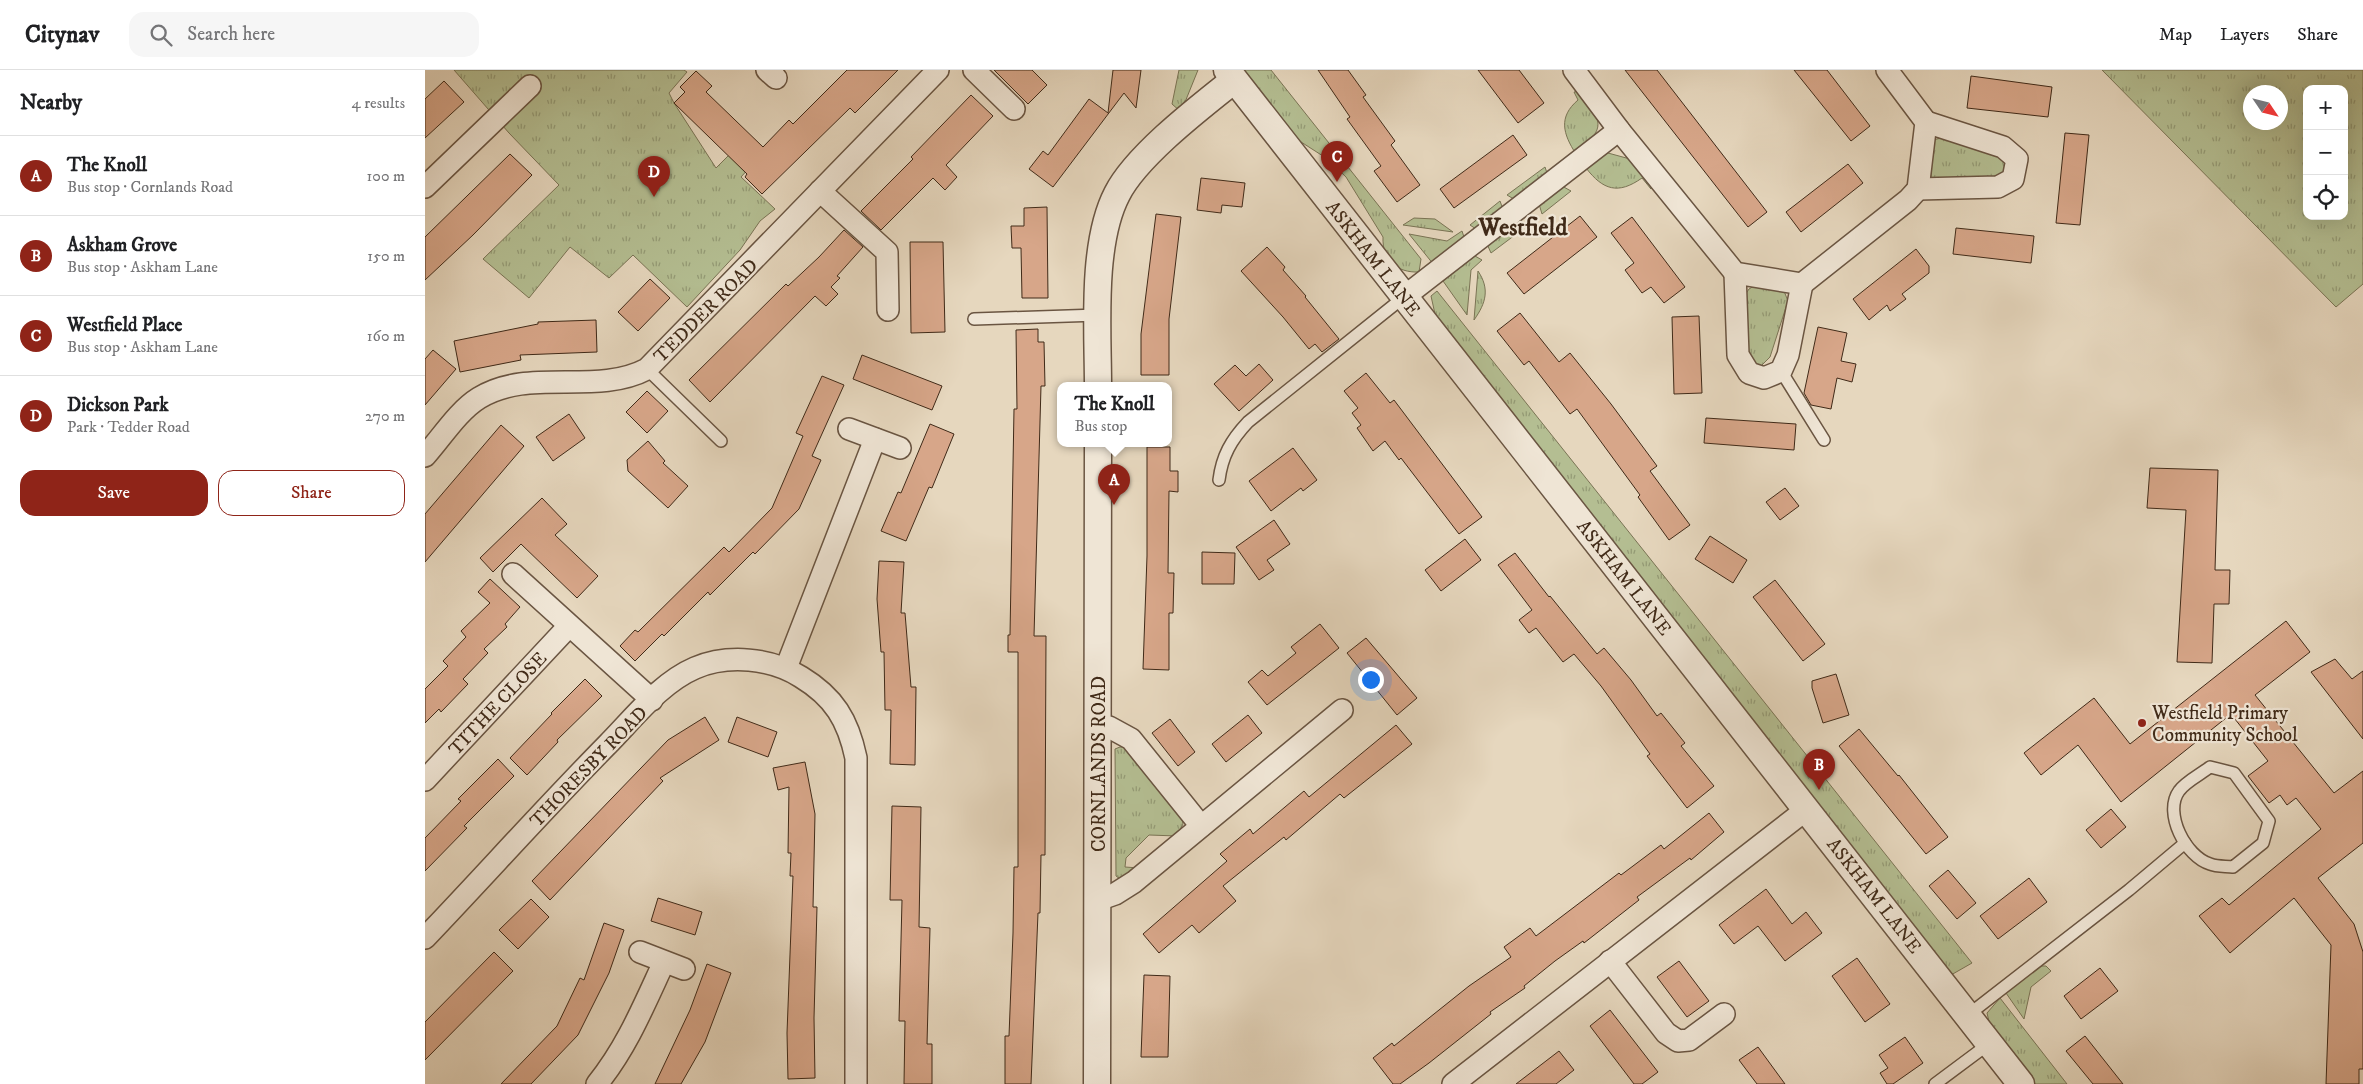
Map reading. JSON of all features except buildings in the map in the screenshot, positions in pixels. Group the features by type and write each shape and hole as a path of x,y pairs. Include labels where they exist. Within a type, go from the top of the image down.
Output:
{"street":[{"name":"TEDDER ROAD","path":"425,456 469,406 491,391 509,386 613,379 634,375 647,369 938,70"},
{"path":"974,70 1014,109"},
{"path":"1574,70 1619,130 1735,273 1738,355 1749,373 1764,378 1781,371 1787,355 1801,284 1908,200 1918,188 1926,122"},
{"path":"1887,70 1926,122 2003,147 2017,158 2013,179 1998,187 1918,188"},
{"path":"1098,382 1100,256 1103,234 1117,194 1129,175 1145,158 1231,75"},
{"name":"ASKHAM LANE","path":"1231,75 2021,1084"},
{"path":"425,187 530,86"},
{"path":"1405,297 1619,130"},
{"path":"820,191 887,252 888,310"},
{"path":"1735,273 1801,284"},
{"path":"849,429 901,448"},
{"path":"786,668 875,439"},
{"name":"CORNLANDS ROAD","path":"1097,1084 1098,447"},
{"path":"513,574 652,700"},
{"name":"TITHE CLOSE","path":"425,780 569,626"},
{"name":"THORESBY ROAD","path":"425,938 652,700 675,680 695,668 719,662 747,660 786,668 827,696 842,714 851,736 856,758 856,1084"},
{"path":"1098,900 1115,894 1134,882 1342,710"},
{"path":"1097,726 1109,727 1131,739 1201,826"},
{"path":"1463,1081 1610,961 1807,809"},
{"path":"640,952 684,969"},
{"path":"1610,961 1666,1034 1678,1041 1689,1040 1724,1014"},
{"path":"597,1084 629,1038 664,962"}],"lane":[{"path":"1219,480 1221,462 1229,446 1248,422 1405,297"},
{"path":"974,319 1098,315"},
{"path":"647,369 721,441"},
{"path":"1781,371 1823,440"},
{"path":"2210,767 2234,773 2269,821 2263,843 2233,867 2210,864 2199,858 2185,843 2172,816 2178,791 2210,767"},
{"path":"1968,1015 2129,890 2185,843"},
{"path":"1935,1084 1990,1043"}],"green space":[{"path":"454,70 684,70 687,72 669,93 716,168 734,150 750,167 741,177 775,209 760,221 740,250 687,307 633,255 609,278 570,247 529,298 483,259 559,185 509,133"},
{"path":"1179,70 1198,70 1181,112 1172,104"},
{"path":"1242,70 1271,70 1421,259 1419,272 1404,270 1392,264 1385,252 1383,237 1346,177 1326,158 1298,140"},
{"path":"2102,70 2363,70 2363,284 2336,307"},
{"path":"1581,91 1597,118 1598,124 1593,137 1576,154 1568,140 1565,119 1567,113 1578,100 1574,92"},
{"path":"1945,137 2002,156 2008,161 2003,178 1934,180 1929,176 1933,140"},
{"path":"1608,153 1630,159 1652,184 1651,189 1642,178 1626,187 1618,188 1611,188 1599,181 1586,168 1599,157"},
{"path":"1545,167 1548,176 1517,201 1507,195"},
{"path":"1562,186 1571,191 1542,214 1539,204"},
{"path":"1500,201 1504,212 1479,231 1470,225"},
{"path":"1414,218 1435,219 1453,232 1403,225"},
{"path":"1511,226 1519,232 1491,253 1487,244"},
{"path":"1462,231 1465,240 1434,265 1409,234 1447,241"},
{"path":"1475,256 1482,260 1471,270 1467,315 1443,281"},
{"path":"1478,271 1484,284 1485,296 1484,302 1474,320"},
{"path":"1754,286 1784,291 1788,301 1770,357 1761,366 1753,364 1745,357 1745,295"},
{"path":"1437,291 1972,963 1951,975 1435,314 1431,296"},
{"path":"1131,747 1181,814 1183,824 1177,836 1149,835 1126,858 1125,867 1139,868 1120,879 1116,876 1115,749"},
{"path":"2040,966 2046,966 2051,971 2031,987 2024,1019 2006,993"},
{"path":"2000,998 2067,1084 2032,1084 1991,1030 1987,1013"}],"place":[{"name":"Westfield Place","path":"1337,182"},
{"name":"Dickson Park","path":"654,197"},
{"name":"The Knoll","path":"1114,505"},
{"name":"Westfield Primary Community School","path":"2142,723"},
{"name":"Askham Grove","path":"1819,790"}],"district":[{"name":"Westfield","path":"1523,227"}]}
